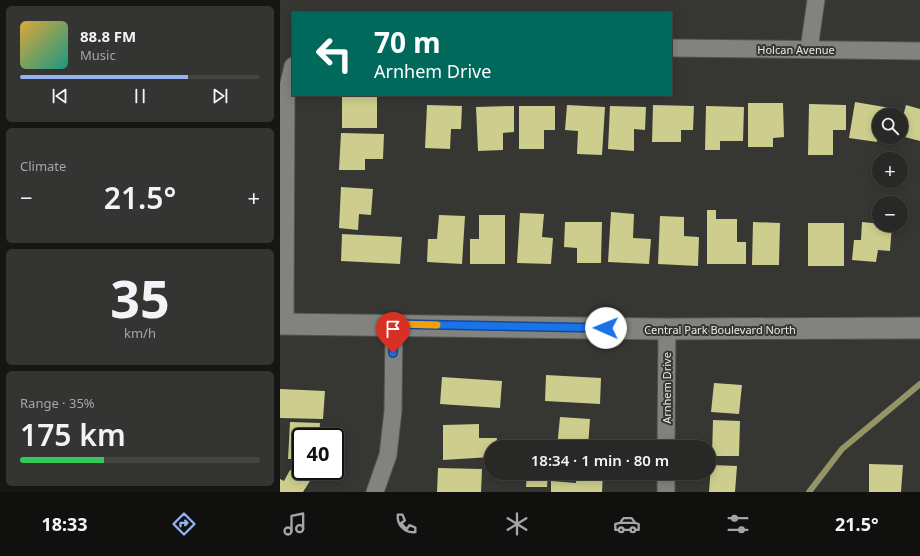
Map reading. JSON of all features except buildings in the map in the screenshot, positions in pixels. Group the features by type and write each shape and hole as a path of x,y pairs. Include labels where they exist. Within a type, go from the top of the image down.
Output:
{"street":[{"path":"809,49 816,0"},
{"name":"Holcan Avenue","path":"672,48 920,51"},
{"path":"283,324 286,95 292,70"},
{"name":"Central Park Boulevard North","path":"283,324 394,324 667,329 920,328"},
{"path":"375,492 388,455 393,412 394,324"},
{"name":"Arnhem Drive","path":"666,440 667,329"},
{"path":"666,480 666,492"}],"waterway":[{"path":"809,492 842,449 920,384"}],"slow traffic":[{"path":"394,329 394,324 437,325"}],"route":[{"path":"393,353 394,324 606,328"}]}
